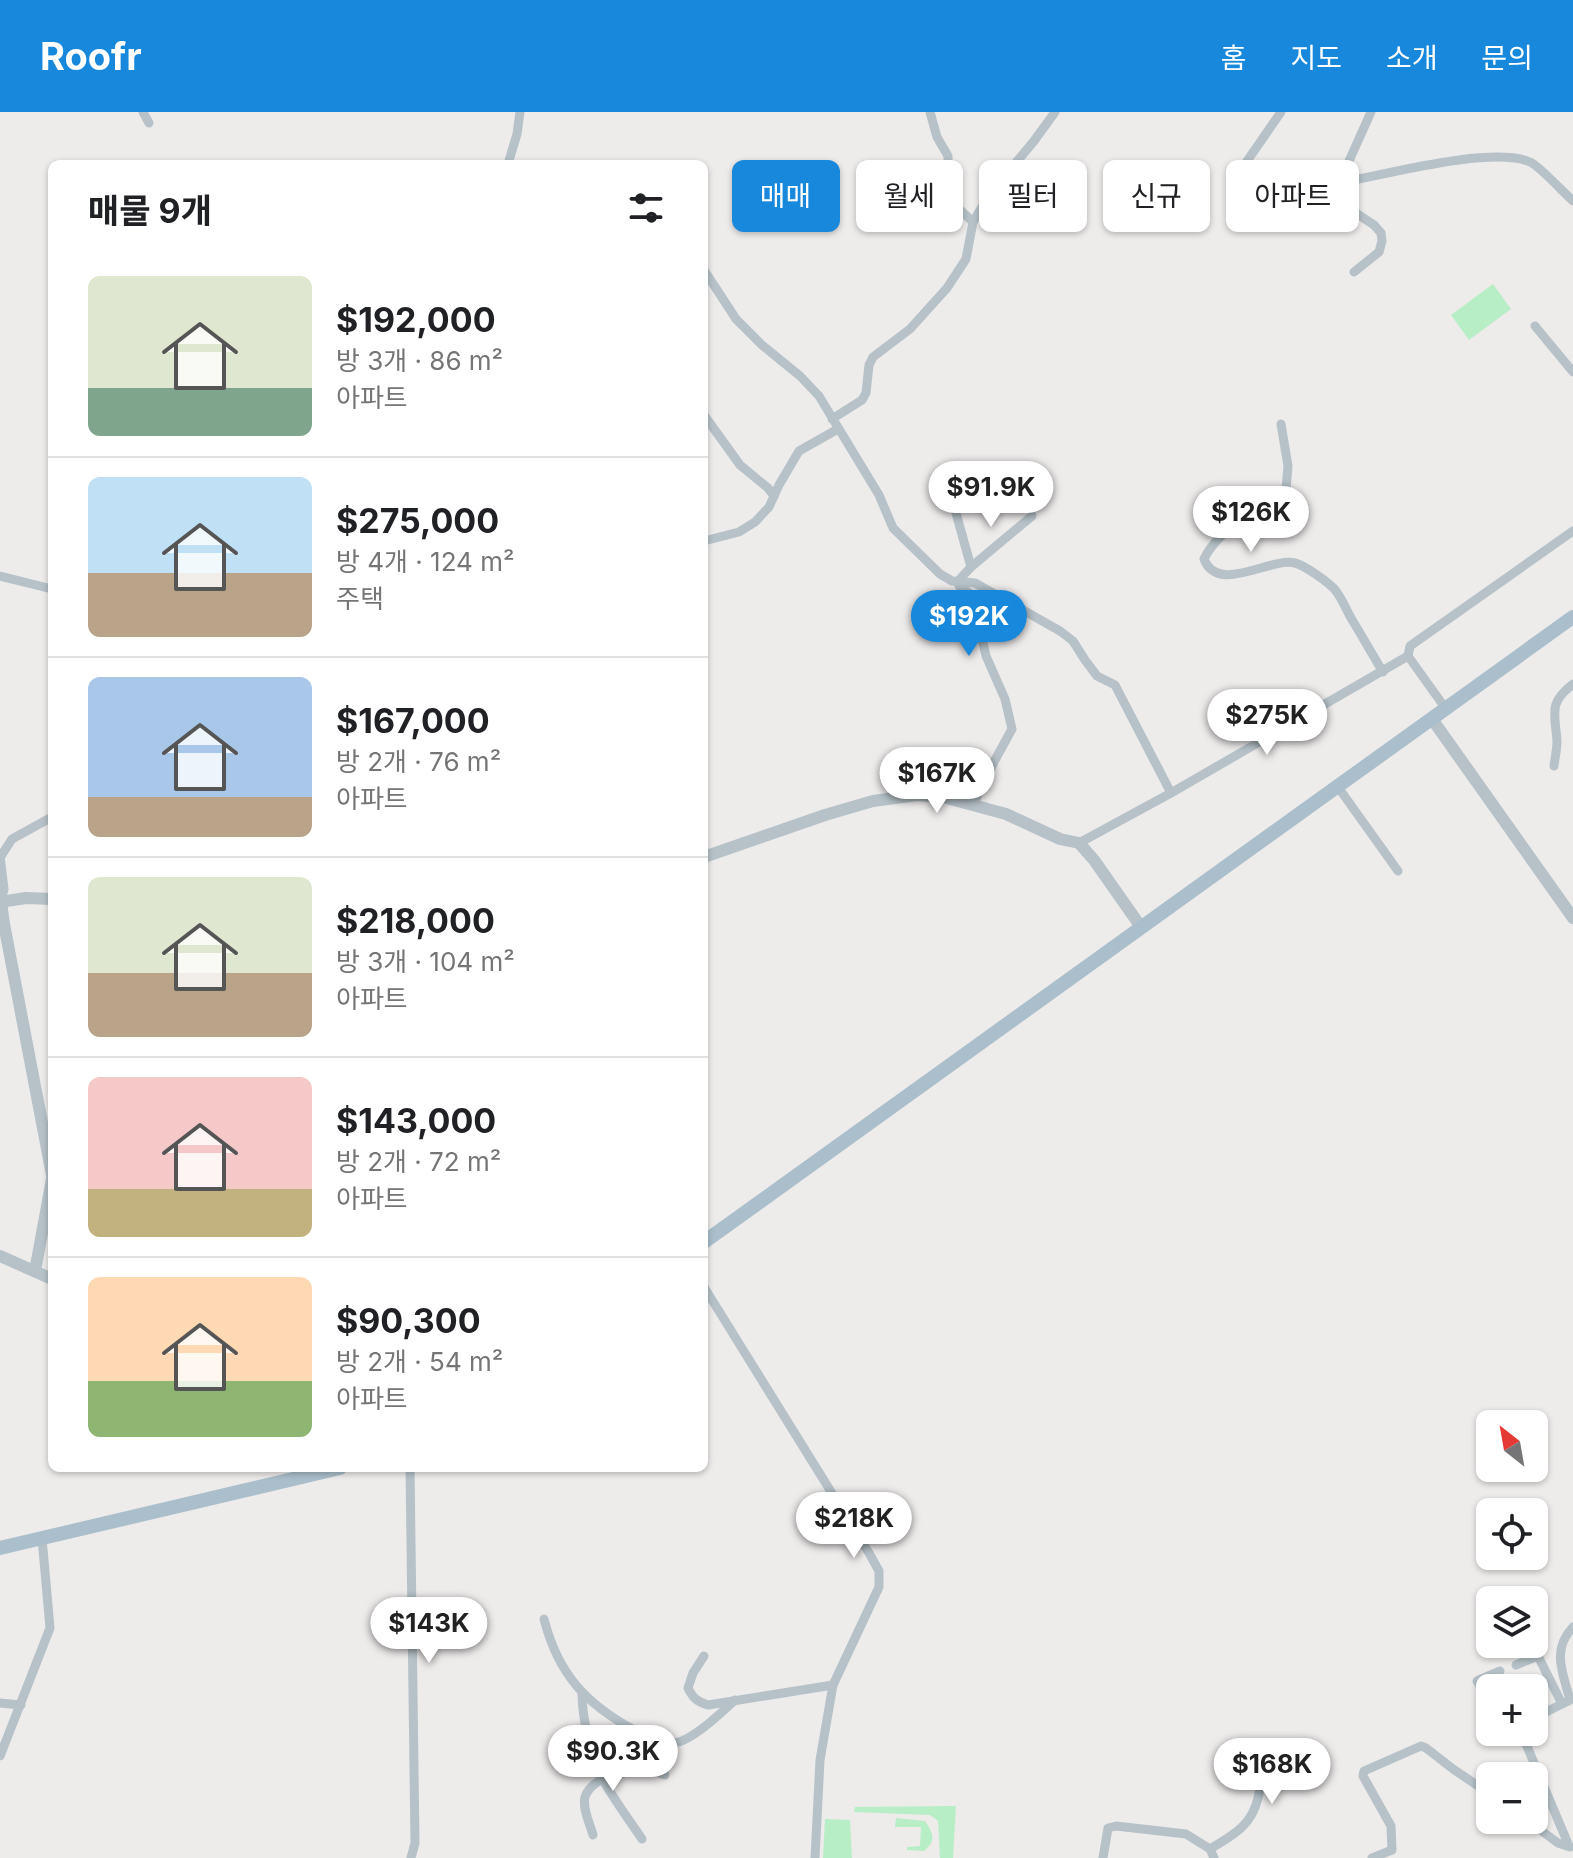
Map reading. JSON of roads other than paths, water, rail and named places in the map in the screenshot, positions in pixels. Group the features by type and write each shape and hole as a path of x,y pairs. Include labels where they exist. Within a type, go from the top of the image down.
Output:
{"main road":[{"path":"708,1239 1573,617"},
{"path":"0,1548 312,1472"}],"street":[{"path":"143,112 149,123"},
{"path":"509,160 520,112"},
{"path":"930,112 937,137 948,156 951,199 973,222"},
{"path":"832,419 862,400 873,357 910,329 947,288 966,259 973,222 1055,112"},
{"path":"1248,160 1281,112"},
{"path":"1349,160 1371,112"},
{"path":"1359,179 1470,158 1508,157 1532,163 1573,201"},
{"path":"1354,272 1379,252 1382,241 1381,233 1374,225 1359,215"},
{"path":"708,276 736,319 811,387 879,495 893,528 940,574 952,581 975,583 1060,631 1073,641 1097,676 1115,685 1171,793"},
{"path":"1535,326 1573,372"},
{"path":"708,421 740,465 774,496"},
{"path":"1281,424 1288,466 1286,489 1278,498 1250,513 1210,547 1204,559 1206,565 1219,575 1283,563 1296,563 1308,570 1335,589 1383,672"},
{"path":"708,540 739,532 755,522 769,507 799,451 838,429"},
{"path":"956,513 971,567"},
{"path":"973,805 1012,729 1005,699 986,656 972,595 959,586 959,580 1032,516"},
{"path":"1079,843 1383,672 1408,656 1410,646 1573,531"},
{"path":"0,576 48,588"},
{"path":"1408,656 1446,709"},
{"path":"1554,766 1557,743 1553,718 1556,701 1573,684"},
{"path":"1432,719 1573,918"},
{"path":"1338,787 1398,871"},
{"path":"708,856 873,801 917,795 943,797 1006,814 1060,839 1079,843 1141,927"},
{"path":"48,819 12,839 0,856 4,924 48,1156"},
{"path":"1,902 48,899"},
{"path":"35,1271 48,1199"},
{"path":"0,1256 48,1277"},
{"path":"708,1293 879,1571 879,1587 833,1685 820,1760 815,1858"},
{"path":"410,1472 415,1843 411,1858"},
{"path":"0,1756 50,1628 42,1538"},
{"path":"544,1619 549,1640 582,1693 613,1719 644,1735 668,1743 683,1740 735,1700"},
{"path":"1548,1711 1570,1700 1559,1655 1567,1633 1573,1627"},
{"path":"704,1656 688,1688 693,1698 708,1705 833,1685"},
{"path":"1516,1665 1538,1656 1562,1704"},
{"path":"1493,1674 1500,1671"},
{"path":"582,1693 591,1746 603,1778 642,1839"},
{"path":"0,1703 21,1705"},
{"path":"1372,1858 1392,1850 1391,1826 1363,1776 1364,1771 1421,1746 1476,1784"},
{"path":"1527,1746 1571,1847"},
{"path":"1103,1858 1108,1828 1116,1826 1186,1834 1212,1853 1248,1820 1259,1792 1258,1772 1251,1763 1236,1755"},
{"path":"593,1835 584,1804 591,1786 603,1778 624,1773 651,1770 665,1775"},
{"path":"1546,1834 1558,1843 1571,1847"}]}
